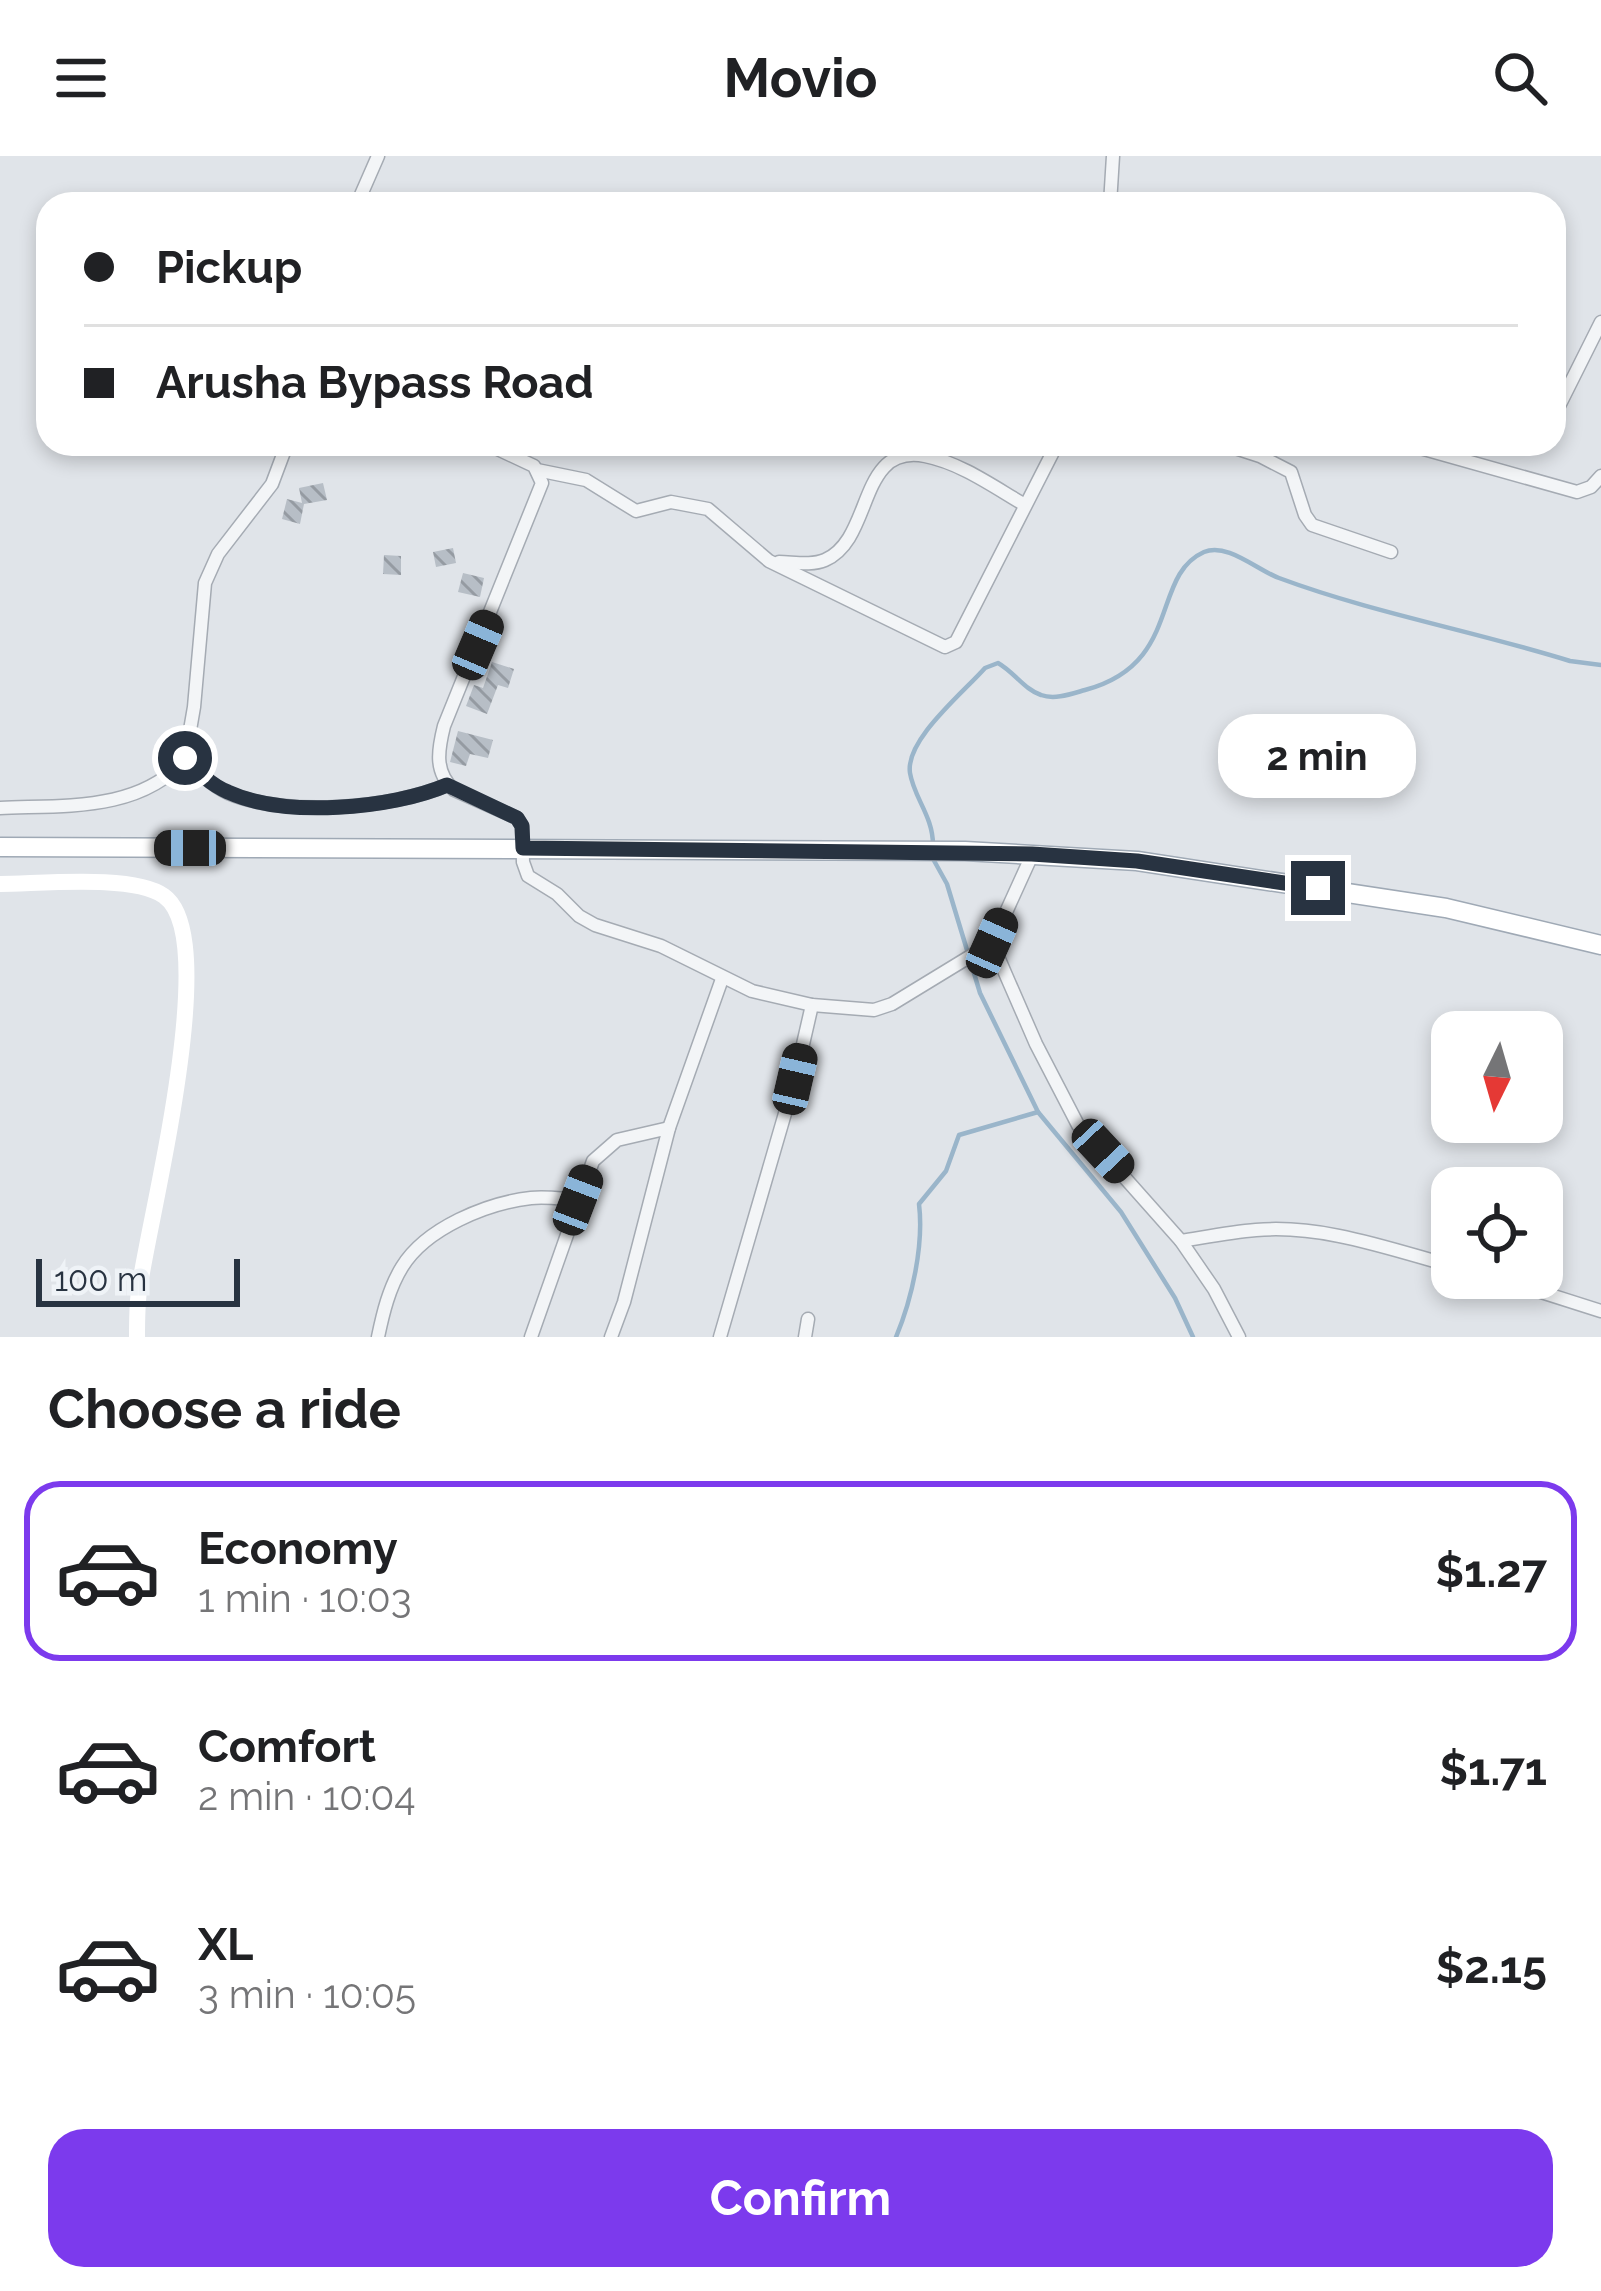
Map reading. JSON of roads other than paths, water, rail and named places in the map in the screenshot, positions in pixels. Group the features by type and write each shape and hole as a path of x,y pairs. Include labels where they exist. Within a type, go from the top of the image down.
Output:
{"main road":[{"path":"0,847 1032,854 1137,861 1425,905 1601,945"}],"street":[{"path":"362,192 378,156"},
{"path":"1111,192 1113,156"},
{"path":"1566,392 1601,322"},
{"path":"0,808 121,799 141,791 185,758 209,572 272,484 282,456"},
{"path":"515,456 537,470 586,480 636,511 671,502 708,509 769,561 949,647 956,642 1051,456"},
{"path":"769,561 812,563 831,557 853,531 879,470 901,456"},
{"path":"916,456 956,466 1025,505"},
{"path":"1260,456 1291,472 1312,525 1391,553"},
{"path":"1448,456 1576,492 1591,487 1601,476"},
{"path":"447,785 438,760 443,726 539,500 542,483 537,470"},
{"path":"185,758 225,791 268,803 371,804 406,799 447,785 517,818 528,876 557,894 579,916 661,946 752,991 851,1011 892,1004 992,943 1032,854"},
{"path":"0,884 131,885 169,898 179,914 188,990 139,1293 137,1337"},
{"path":"992,943 1078,1125 1181,1241 1239,1337"},
{"path":"611,1337 669,1128 722,979"},
{"path":"721,1337 790,1099 812,1005"},
{"path":"531,1337 592,1161 617,1141 669,1128"},
{"path":"378,1337 386,1303 405,1261 461,1219 525,1199 578,1200"},
{"path":"1181,1241 1259,1229 1300,1231 1431,1260"},
{"path":"1563,1299 1601,1311"},
{"path":"806,1337 808,1319"}],"waterway":[{"path":"933,845 912,782 911,760 926,732 950,704 985,668 998,663 1035,693 1046,696 1074,693 1116,678 1151,641 1176,580 1204,552 1232,554 1279,578 1351,602 1570,661 1601,665"},
{"path":"932,857 947,884 980,993 1038,1112 1121,1212 1175,1298 1193,1337"},
{"path":"896,1337 915,1272 919,1204 946,1171 959,1135 1038,1112"}]}
